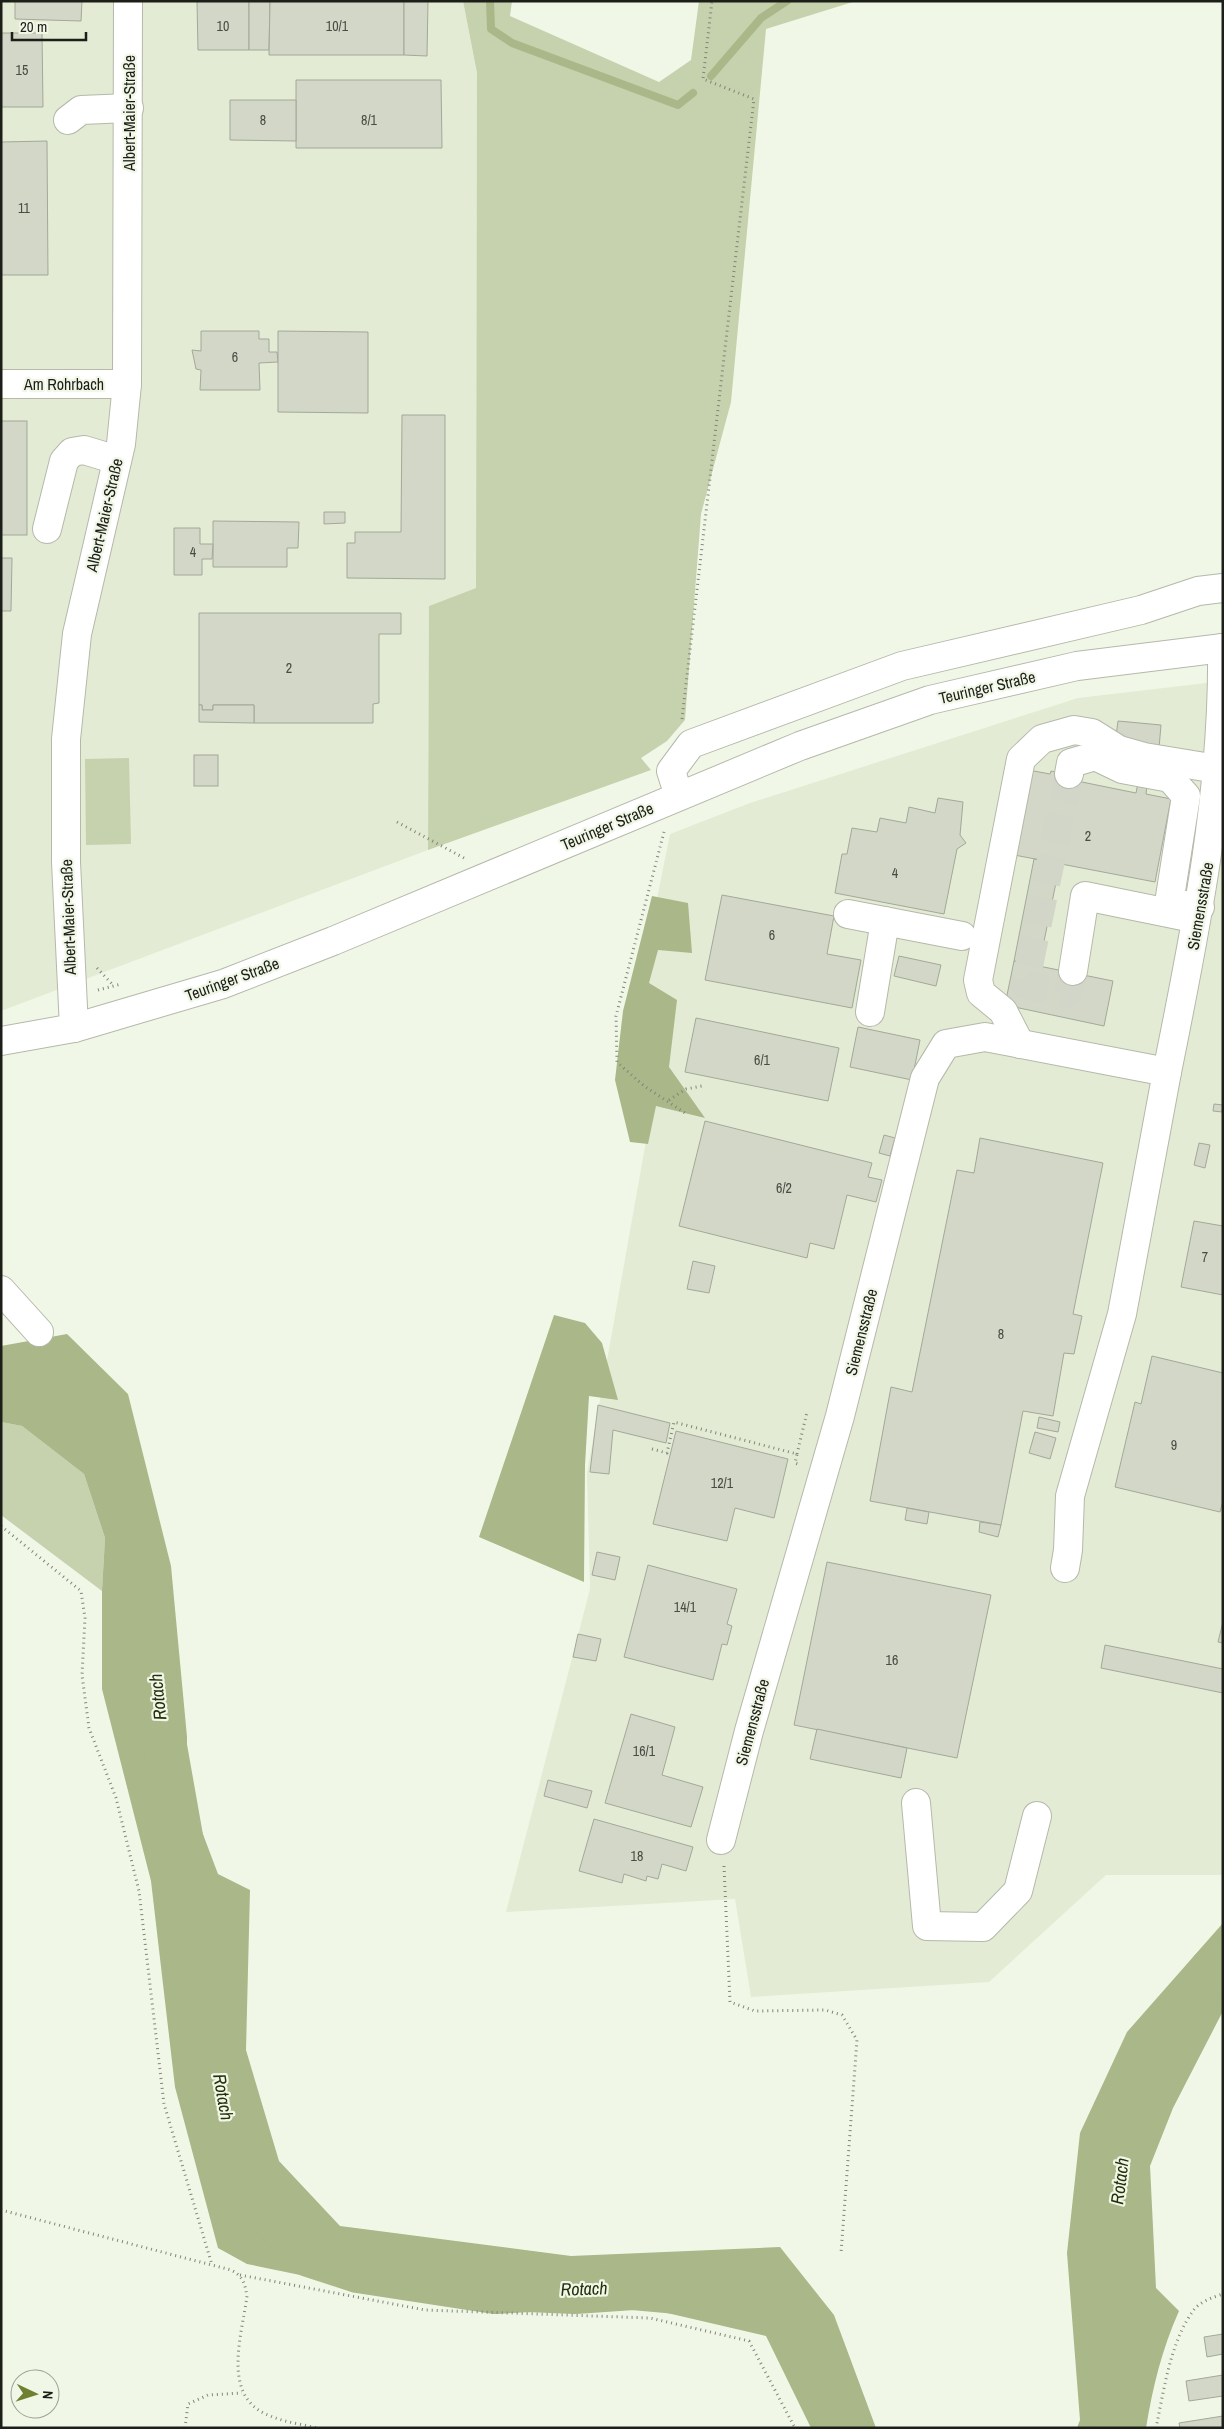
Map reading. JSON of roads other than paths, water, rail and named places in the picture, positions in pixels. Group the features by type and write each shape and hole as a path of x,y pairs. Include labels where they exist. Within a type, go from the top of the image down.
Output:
{"street":[{"name":"Albert-Maier-Straße","path":"74,1028 71,998 66,862 66,739 77,634 117,460 127,384 128,1"},
{"path":"68,120 81,110 129,108"},
{"name":"Am Rohrbach","path":"1,384 127,384"},
{"path":"47,529 64,461 72,452 84,450 117,460"},
{"path":"679,796 671,771 691,744 700,740 902,666 1133,612 1198,591 1223,588"},
{"name":"Teuringer Straße","path":"1,1040 74,1028 223,984 342,938 800,746 930,700 1077,666 1222,648"},
{"name":"Siemensstraße","path":"1065,1568 1068,1550 1070,1496 1122,1314 1208,861 1220,734 1222,648"},
{"path":"1020,1044 1003,1011 981,993 978,980 1022,759 1042,738 1074,730 1092,733 1119,750 1144,757 1217,769"},
{"path":"1069,774 1071,763 1095,756 1122,769 1170,778 1186,796 1169,902 1198,913"},
{"path":"1073,971 1085,896 1153,909 1198,913"},
{"path":"848,914 962,936"},
{"path":"870,1012 885,921"},
{"name":"Siemensstraße","path":"721,1840 749,1730 840,1416 925,1078 946,1044 985,1037 1167,1072"},
{"path":"1,1290 39,1332"},
{"path":"916,1803 927,1926 983,1927 1018,1891 1037,1816"}],"waterway":[{"path":"490,1 491,29 512,43 678,105 693,93"},
{"path":"711,76 761,18 787,1"},
{"name":"Rotach","path":"114,1466 138,1535 151,1613 157,1701 191,1893 231,2142 264,2209 309,2255 358,2271 495,2292 528,2290 575,2292 633,2288 746,2298 788,2319 837,2418 847,2428"},
{"name":"Rotach","path":"1117,2428 1121,2419 1132,2357 1121,2280 1114,2194 1129,2120 1162,2041 1211,1970 1223,1958"}],"tunnel":[{"path":"1069,774 1025,985 1068,994 1073,971"}]}
